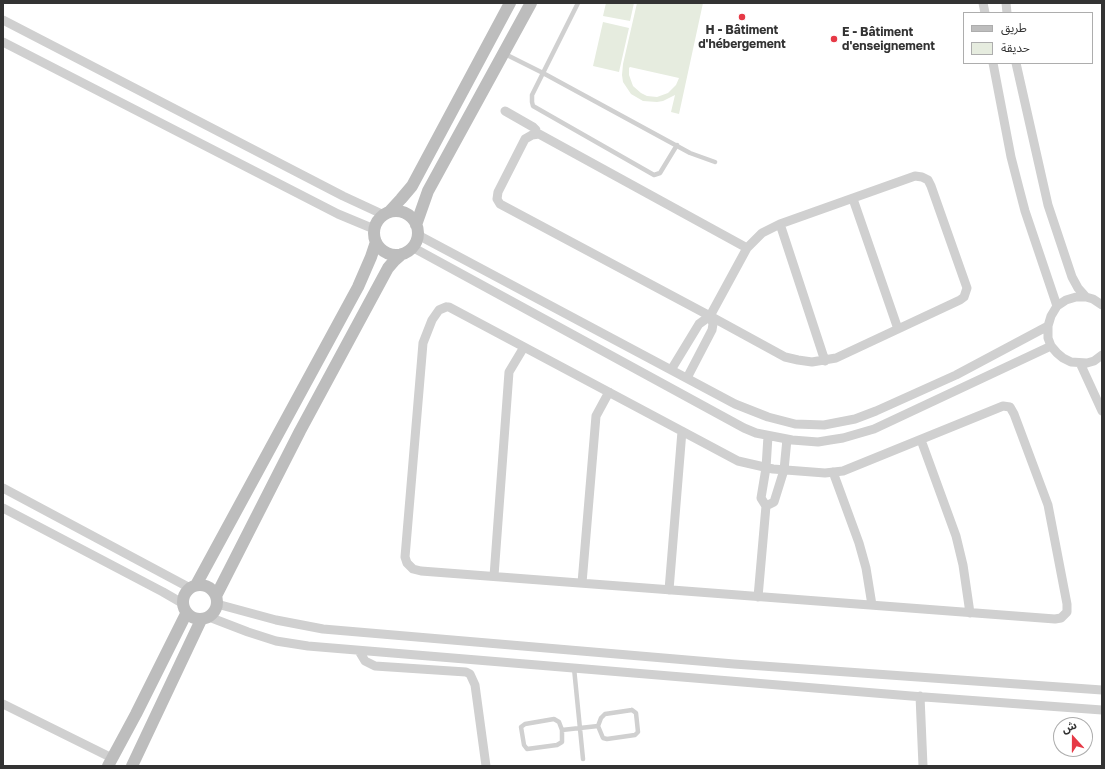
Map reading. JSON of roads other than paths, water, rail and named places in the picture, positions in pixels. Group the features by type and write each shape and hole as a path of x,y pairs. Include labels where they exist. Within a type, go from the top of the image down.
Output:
{"main road":[{"path":"402,254 390,254 379,247 374,236 374,229 379,219 402,199 412,186 510,3"},
{"path":"132,766 205,619 216,610 217,600 322,390 388,268 394,260 412,247 417,239 417,230 428,191 531,3"},
{"path":"386,214 395,211 408,215 413,219 417,230"},
{"path":"193,587 358,287 376,242"},
{"path":"110,762 136,714 184,609 186,592 193,587 202,585 213,591 217,600"},
{"path":"184,609 195,620 205,619"}],"street":[{"path":"3,20 251,159 338,214 374,229"},
{"path":"3,42 251,159 386,214"},
{"path":"993,64 1011,157 1025,211 1057,306"},
{"path":"1016,64 1048,205 1072,277 1078,288 1086,297"},
{"path":"505,111 533,127 536,130 536,134"},
{"path":"671,370 699,324 710,316 747,248 762,234 780,224 916,176 928,180 966,284 966,293 960,300 836,358 826,361 812,362 785,357 710,316 500,204 497,196 525,140 536,134 543,136 747,248"},
{"path":"853,199 898,328"},
{"path":"780,224 826,361"},
{"path":"417,230 560,312 726,400 749,411 783,422 795,424 824,425 876,411 956,375 1048,326"},
{"path":"412,247 733,423 756,433 787,439 818,442 843,438 874,429 1051,346"},
{"path":"1101,302 1086,297 1076,297 1066,300 1057,306 1051,316 1048,326 1048,338 1051,346 1057,353 1071,362 1080,363 1094,361 1102,355"},
{"path":"446,306 449,307 609,392 738,461 766,468 825,473 843,471 1003,406 1010,407 1048,505 1067,604 1067,612 1061,618 1054,619 970,613 421,571 413,569 406,563 405,557 423,343 432,320 439,310 446,306"},
{"path":"552,324 560,312"},
{"path":"687,378 712,330 713,324 710,316"},
{"path":"494,576 509,372 524,347"},
{"path":"1080,363 1102,410"},
{"path":"582,583 596,416 609,392"},
{"path":"890,404 897,418"},
{"path":"668,590 682,431"},
{"path":"758,596 766,506 761,498 766,468 768,436"},
{"path":"766,506 774,502 784,470 787,439"},
{"path":"921,440 956,536 963,565 970,613"},
{"path":"833,472 859,543 866,568 872,605"},
{"path":"3,488 193,587"},
{"path":"3,508 163,592 184,609"},
{"path":"217,600 276,620 323,629 734,664 1102,690"},
{"path":"205,619 276,640 308,646 1102,710"},
{"path":"359,651 365,661 375,666 466,672 470,674 475,685 486,766"},
{"path":"920,696 924,766"},
{"path":"3,704 110,762"}],"lane":[{"path":"578,3 532,95 531,100 533,106 654,175 659,174 665,166 676,145"},
{"path":"504,53 690,153 715,162"},
{"path":"574,668 583,759"},
{"path":"632,710 636,712 638,732 635,735 607,739 603,738 598,726 601,718 605,714 632,710"},
{"path":"554,719 559,722 562,730 562,742 557,745 527,749 524,745 521,727 525,724 554,719"},
{"path":"562,730 598,726"}],"place":[{"name":"H - Bâtiment d'hébergement","path":"742,17"},
{"name":"E - Bâtiment d'enseignement","path":"834,39"}]}
